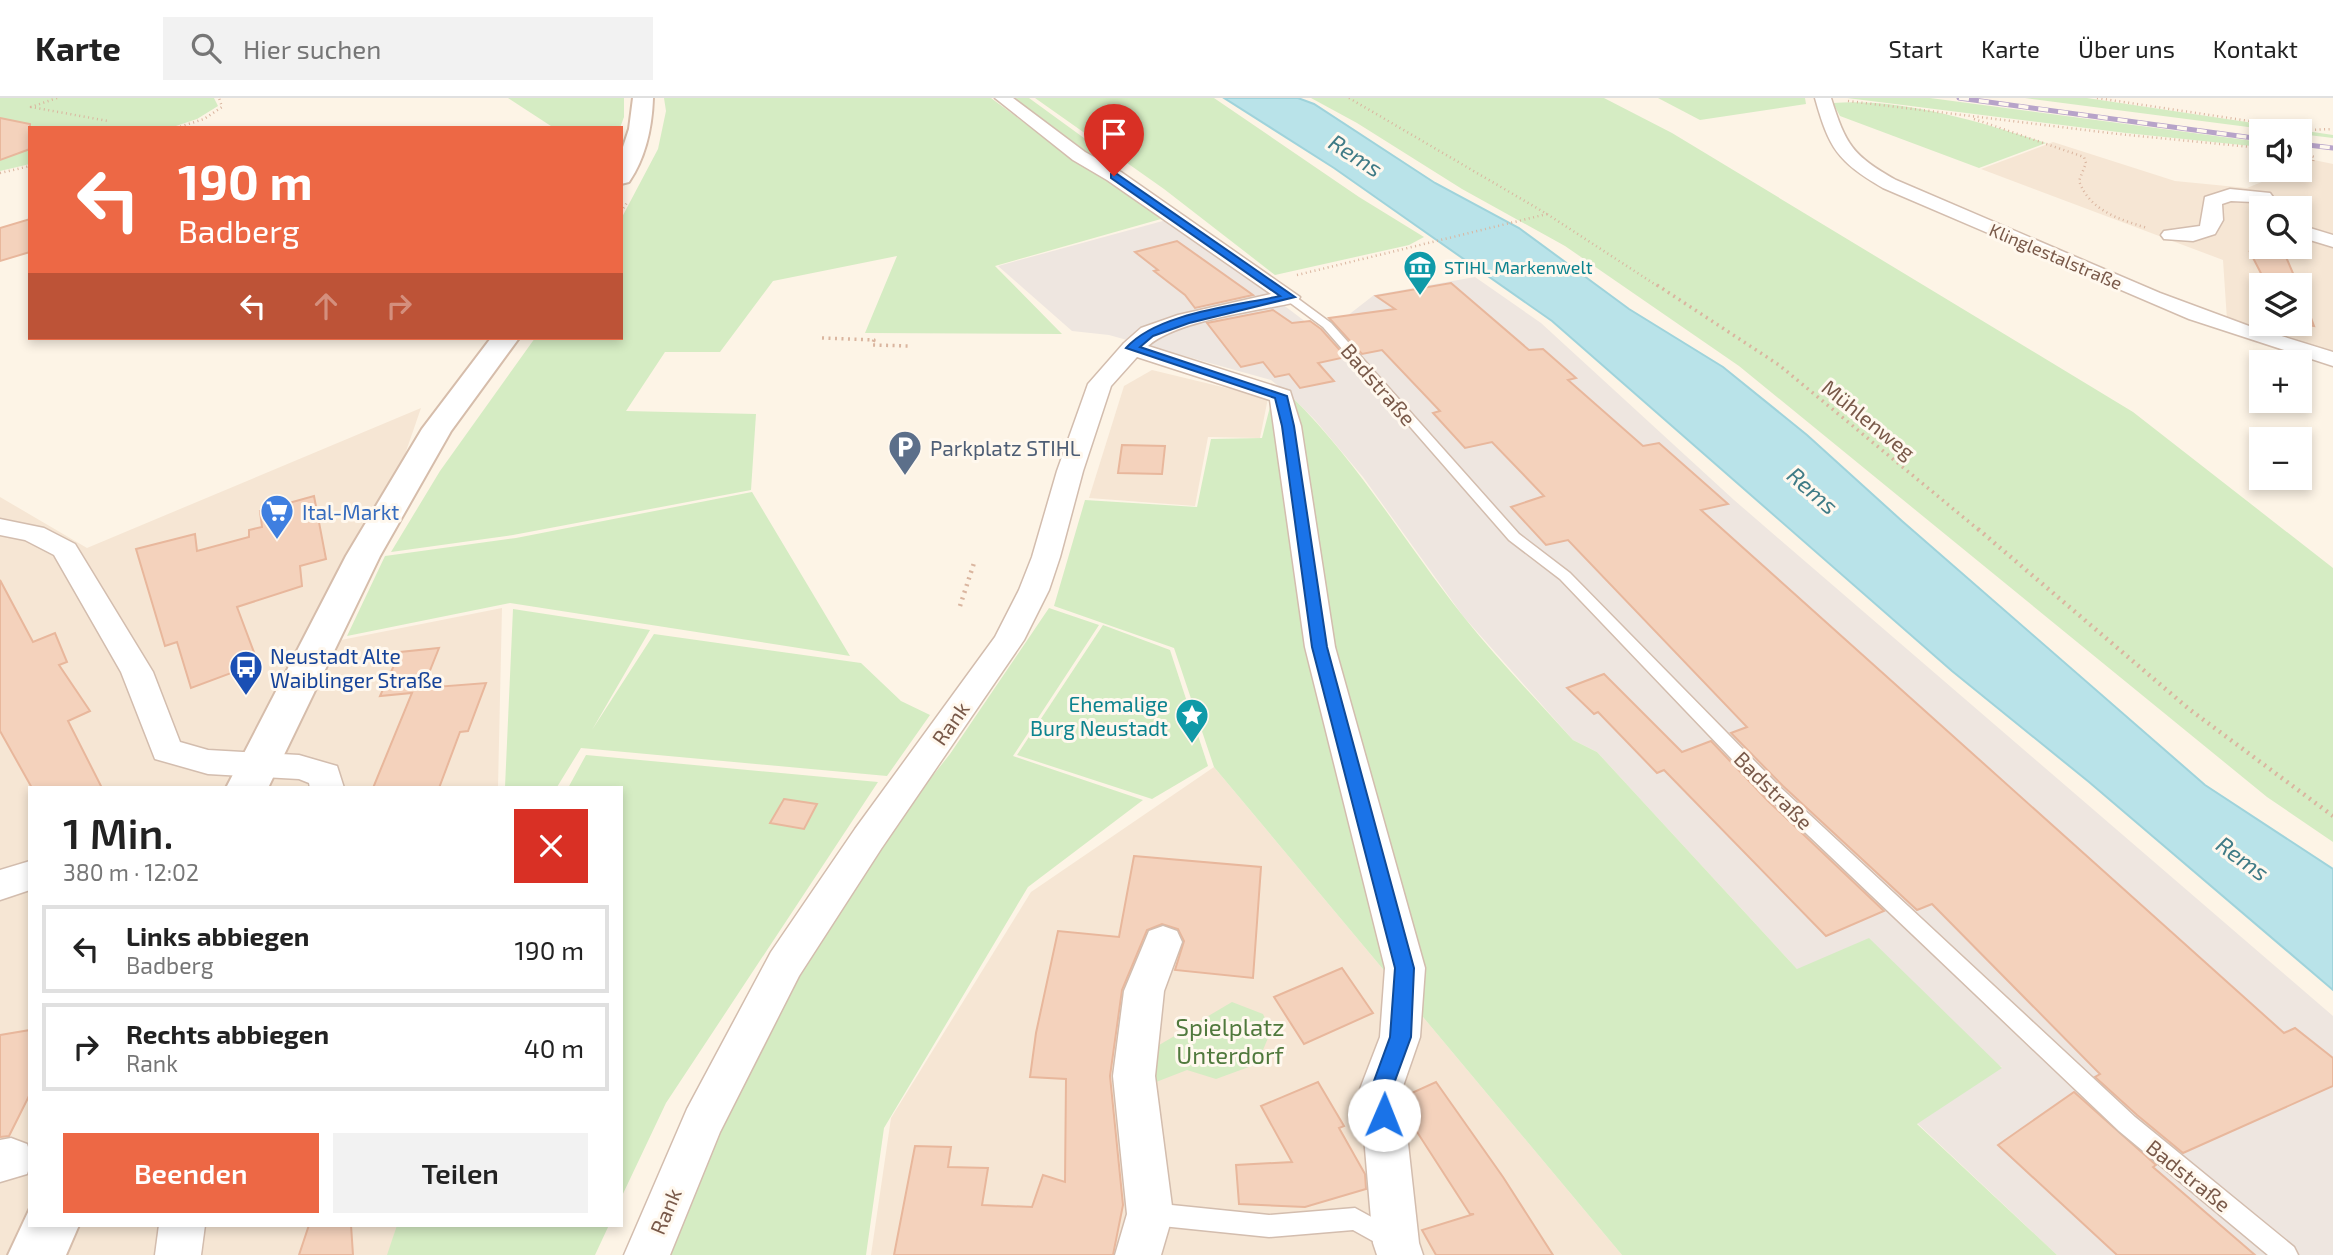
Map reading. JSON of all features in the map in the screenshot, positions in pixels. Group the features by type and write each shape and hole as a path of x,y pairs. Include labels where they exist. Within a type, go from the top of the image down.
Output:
{"street":[{"path":"623,173 634,152 642,124 643,98"},
{"path":"1003,98 1079,156 1114,176 1289,297"},
{"name":"Klinglestalstraße","path":"1824,99 1836,140 1860,165 1886,180 2188,312 2333,359"},
{"path":"2171,235 2193,235 2208,230 2213,220 2212,201 2230,195 2249,196"},
{"path":"2312,234 2333,241"},
{"name":"Rank","path":"647,1255 702,1123 785,964 868,839 1009,640 1034,590 1046,557 1070,471 1100,384 1149,333 1186,320 1289,297"},
{"path":"253,776 363,556 437,429 504,340"},
{"path":"1132,348 1280,396 1288,426 1320,647 1405,968 1400,1037 1381,1089 1398,1249"},
{"path":"0,527 22,529 46,537 65,550 137,672 167,750 253,776 299,767 325,775 327,786"},
{"path":"0,885 28,876"},
{"path":"1138,1255 1150,1214 1134,1076 1144,990 1163,942"},
{"path":"36,1255 50,1227"},
{"path":"178,1255 182,1227"}],"lane":[{"name":"Badstraße","path":"1289,297 1327,326 1514,537 1565,576 1775,793 2127,1124 2286,1255"},
{"path":"1150,1214 1269,1226 1355,1219 1398,1249"}],"path":[{"path":"57,98 31,107 108,121"},
{"path":"182,126 204,119 222,107 219,98"},
{"name":"Mühlenweg","path":"1349,98 1547,214 1779,365 1976,527 2189,709 2333,816"},
{"path":"2097,98 2296,129 2333,130"},
{"path":"1824,99 2249,147"},
{"path":"1963,116 2084,157 2086,163 2079,181 2088,201 2105,212 2171,235"},
{"path":"0,173 28,166"},
{"path":"1269,281 1547,214"},
{"path":"822,338 874,340 872,345 910,346"},
{"path":"960,606 974,563"}],"shaded area":[{"path":"2053,142 2175,181 2247,188 2262,182 2312,182 2312,161 2333,164 2333,353 2278,336 2312,336 2312,273 2249,273 2249,327 2227,320 2223,260 1981,169"},
{"path":"1170,219 1315,329 1353,323 1347,316 1374,295 1475,277 1541,323 1734,500 2333,1016 2333,1255 2057,1255 1917,1123 2002,1067 1797,969 1597,752 1573,740 1463,616 1363,477 1292,397 1271,380 1109,335 1072,331 998,266"},
{"path":"1152,370 1268,398 1260,438 1208,437 1195,506 1089,498 1124,386"},
{"path":"421,408 341,640 502,608 498,786 28,786 28,1227 396,1227 388,1255 0,1255 0,497 87,548"},
{"path":"1214,767 1622,1255 871,1255 891,1118 1031,892"}],"green space":[{"path":"0,98 214,98 218,106 197,119 176,126 28,126 28,164 0,171"},
{"path":"508,98 624,98 624,117 621,126 551,126"},
{"path":"664,98 991,98 1073,159 1168,217 995,266 1062,334 865,333 897,256 773,281 720,352 665,352 626,411 756,414 751,490 513,535 391,552 440,471 534,340 623,340 623,215 658,149 666,111"},
{"path":"1014,98 1029,98 1117,162 1091,155"},
{"path":"1035,98 1214,98 1359,197 1424,237 1409,245 1275,275 1164,189"},
{"path":"1311,98 1604,98 1672,133 2133,412 2333,568 2333,842 2267,797 1739,366 1565,246 1462,189 1357,123"},
{"path":"1658,98 1805,98 1806,104 1700,120"},
{"path":"1847,98 1930,98 2249,140 2249,146"},
{"path":"2025,98 2087,98 2249,122 2249,127"},
{"path":"1833,103 1887,104 1941,113 2046,143 1979,168 1840,116"},
{"path":"2312,132 2333,135 2333,138 2312,135"},
{"path":"1292,397 1339,449 1442,588 1503,663 1573,740 1597,752 1797,969 1869,938 2002,1068 1917,1124 2057,1255 1622,1255 1214,767 1174,648 1054,606 1085,500 1197,507 1211,439 1262,438 1272,399"},
{"path":"752,492 850,656 510,603 347,636 385,556 516,538"},
{"path":"1049,608 1099,625 1013,756 1143,800 1028,887 884,1128 866,1255 666,1255 759,1037 891,828 950,754"},
{"path":"513,609 650,630 592,730 654,634 861,663 901,701 930,715 887,776 581,748 558,786 505,786"},
{"path":"1103,625 1170,650 1208,766 1152,799 1017,755"},
{"path":"586,755 878,782 666,1103 623,1194 623,786 569,786"},
{"name":"Spielplatz Unterdorf","path":"1232,1002 1263,1014 1271,1031 1257,1064 1216,1079 1187,1070 1151,1084 1149,1051"},
{"path":"396,1227 608,1227 595,1255 387,1255"}],"water":[{"name":"Rems","path":"1224,98 1298,98 1314,104 1435,183 1519,228 1629,309 1723,367 1807,435 2205,785 2333,869 2333,990 2089,782 1952,671 1552,321 1334,168"}],"building":[{"path":"0,118 30,124 28,150 0,160"},
{"path":"28,220 28,253 0,261 0,228"},
{"path":"1177,241 1253,295 1195,308 1185,295 1135,252"},
{"path":"2254,259 2287,259 2293,273 2261,273"},
{"path":"1451,283 1529,350 1543,349 1576,378 1568,380 1643,446 1659,443 1728,504 1701,510 2284,1033 2295,1028 2333,1058 2333,1086 2183,1153 2095,1077 2100,1074 1932,904 1917,910 1783,786 1731,733 1747,727 1568,540 1546,545 1511,507 1544,496 1492,442 1465,448 1433,413 1440,411 1382,350 1362,354 1329,318 1395,309 1376,296"},
{"path":"1273,310 1292,323 1310,321 1321,329 1346,357 1318,363 1334,381 1300,388 1289,374 1275,377 1263,362 1241,367 1207,323"},
{"path":"1122,445 1165,446 1162,474 1118,473"},
{"path":"314,496 326,559 300,566 302,586 237,607 258,663 191,688 177,642 165,646 136,549 195,534 197,551 249,537 249,530 262,527 260,511"},
{"path":"0,580 33,642 55,633 67,662 59,665 90,711 68,721 101,786 31,786 0,731"},
{"path":"439,648 423,688 486,683 468,731 460,732 440,786 374,786 412,693 380,696 400,652"},
{"path":"1604,674 1682,752 1711,741 1767,800 1884,911 1826,936 1664,770 1657,773 1598,712 1594,714 1567,688"},
{"path":"784,799 817,804 804,829 770,823"},
{"path":"1134,856 1261,867 1253,978 1175,970 1184,941 1178,929 1162,924 1147,930 1122,990 1110,1076 1123,1205 1113,1255 894,1255 915,1146 951,1147 948,1167 988,1168 982,1205 1032,1207 1043,1175 1065,1182 1066,1079 1030,1077 1036,1033 1058,931 1119,937"},
{"path":"1342,968 1373,1013 1304,1044 1274,997"},
{"path":"28,1030 28,1098 9,1136 0,1137 0,1035"},
{"path":"1318,1082 1344,1126 1339,1128 1365,1174 1366,1189 1305,1207 1239,1204 1236,1165 1292,1162 1261,1106"},
{"path":"1436,1082 1503,1177 1553,1255 1436,1255 1422,1230 1474,1214 1470,1214 1408,1118 1405,1096"},
{"path":"2074,1092 2156,1165 2153,1167 2255,1255 2117,1255 1998,1145"},
{"path":"308,1227 351,1227 353,1255 299,1255"}],"railway":[{"path":"1959,98 2249,137"},
{"path":"2312,145 2333,148"}],"place":[{"name":"STIHL Markenwelt","path":"1420,297"},
{"name":"Parkplatz STIHL","path":"905,477"},
{"name":"Ital-Markt","path":"277,541"},
{"name":"Neustadt Alte Waiblinger Straße","path":"246,697"},
{"name":"Ehemalige Burg Neustadt","path":"1192,745"}],"route":[{"path":"1114,176 1289,297 1186,320 1149,333 1132,348 1280,396 1288,426 1320,647 1405,968 1400,1037 1381,1089 1384,1115"}]}
